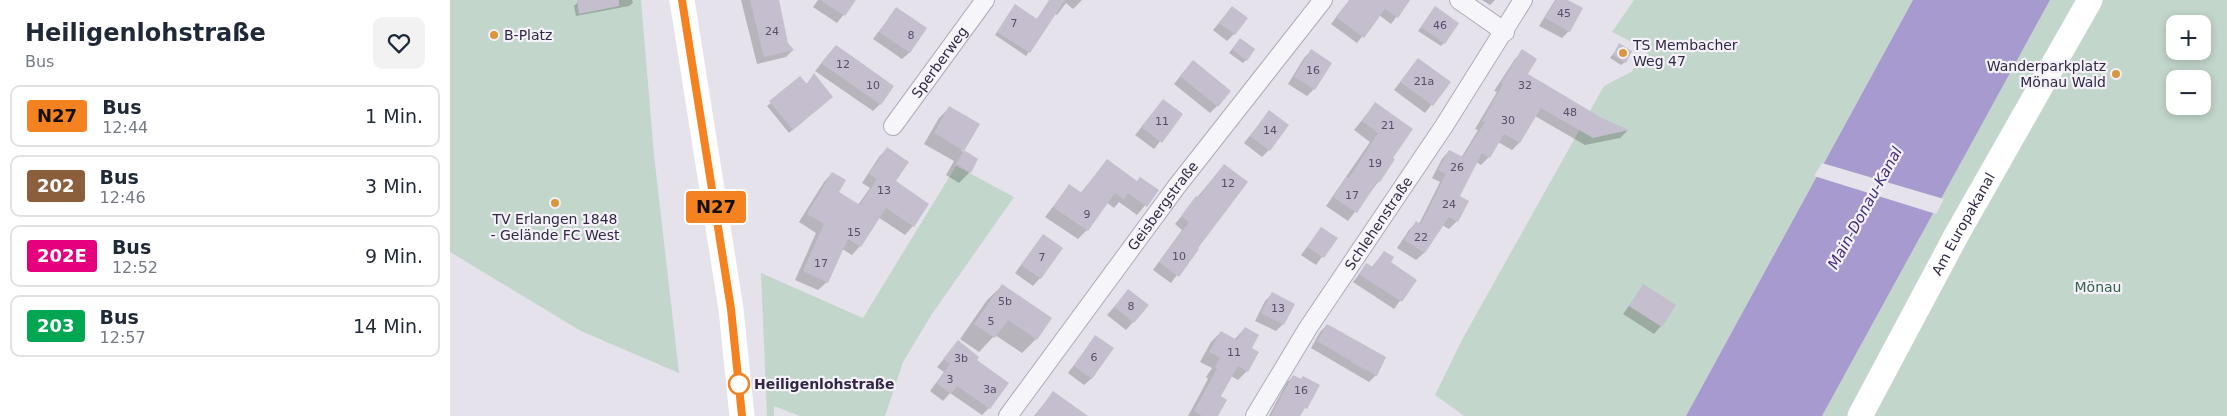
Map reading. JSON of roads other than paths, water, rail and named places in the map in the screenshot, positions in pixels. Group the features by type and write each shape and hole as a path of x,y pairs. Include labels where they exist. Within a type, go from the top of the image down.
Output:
{"main road":[{"path":"682,0 731,309 742,416"},
{"name":"Am Europakanal","path":"1860,416 1957,234 2090,0"},
{"name":"Am Europakanal","path":"2070,35 2098,0"}],"street":[{"name":"Sperberweg","path":"893,126 985,0"},
{"name":"Geisbergstraße","path":"1008,416 1177,186 1322,0"},
{"path":"1459,0 1505,32"},
{"name":"Schlehenstraße","path":"1255,416 1308,328 1439,134 1505,32 1523,0"}],"water":[{"name":"Main-Donau-Kanal","path":"1913,0 2050,0 1822,416 1686,416"}],"place":[{"name":"B-Platz","path":"494,35"},
{"name":"TS Membacher Weg 47","path":"1623,53"},
{"name":"Wanderparkplatz Mönau Wald","path":"2116,74"},
{"name":"TV Erlangen 1848 - Gelände FC West","path":"555,203"},
{"name":"Heiligenlohstraße","path":"739,384"}],"park label":[{"name":"Mönau","path":"2098,287"}]}
